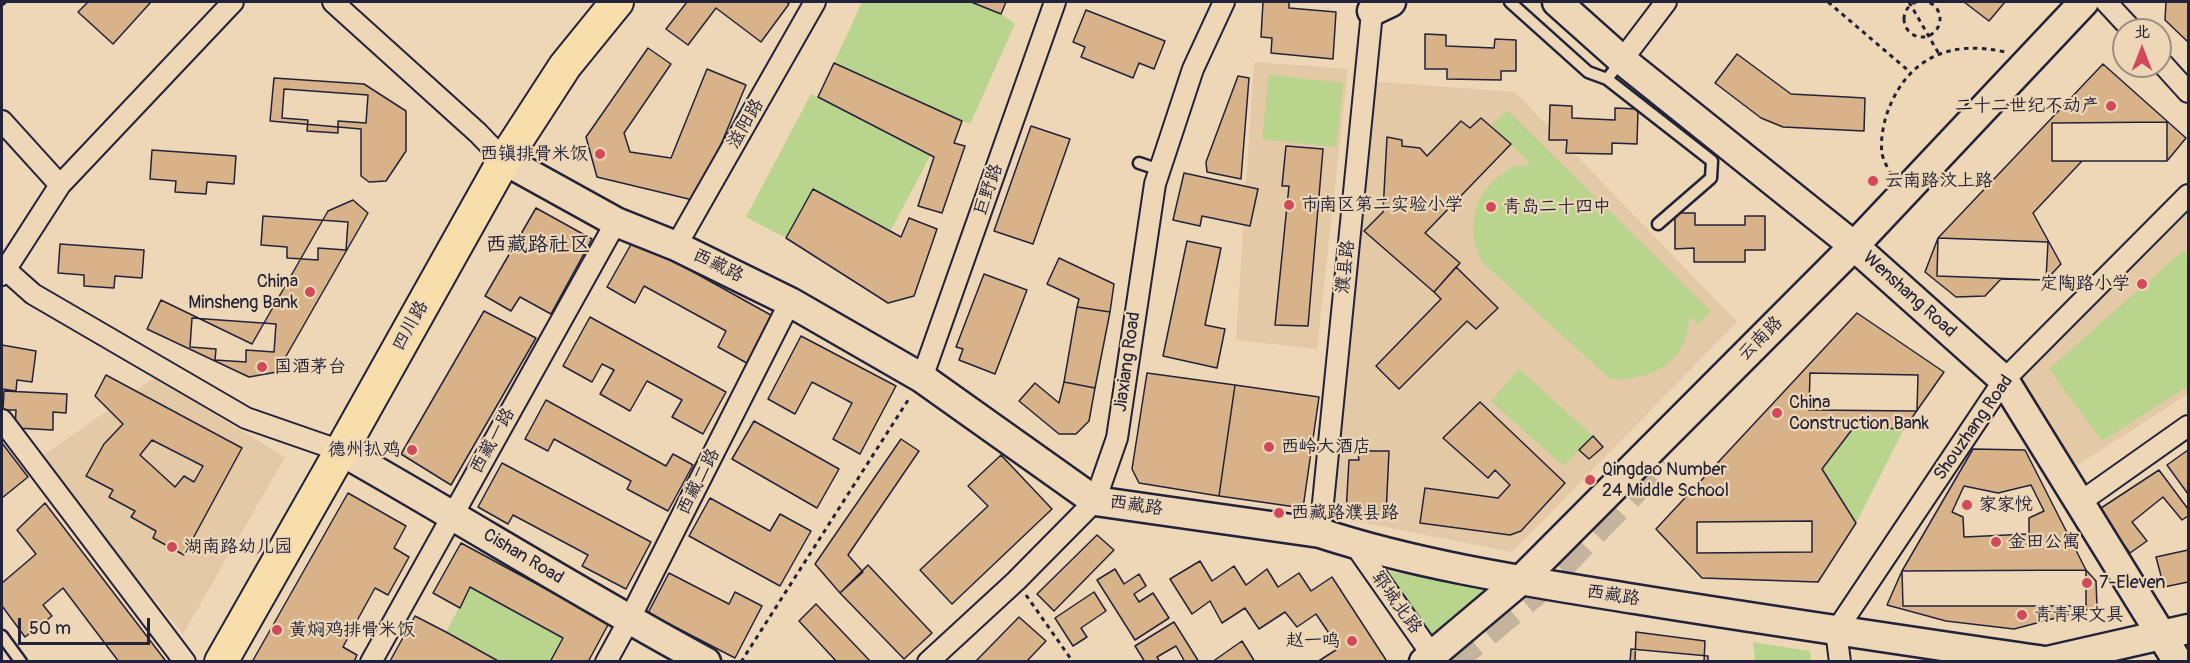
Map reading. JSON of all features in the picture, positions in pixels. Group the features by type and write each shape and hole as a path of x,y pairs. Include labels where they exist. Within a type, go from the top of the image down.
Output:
{"main road":[{"name":"四川路","path":"221,662 504,159 565,66 617,2"}],"street":[{"path":"233,2 60,185 4,273 33,294 246,418 341,452"},
{"name":"西藏路","path":"333,2 504,159 616,222 676,246 790,302 922,378 1095,501 1320,533 1355,544 1520,581 2044,661"},
{"name":"滋阳路","path":"676,246 815,2"},
{"name":"巨野路","path":"922,378 1055,2"},
{"name":"Jiaxiang Road","path":"928,662 1016,582 1095,501 1117,438 1153,196 1193,69 1224,2"},
{"name":"Wenshang Road","path":"1557,2 1614,70 1854,246 2004,381 2079,502 2175,632 2178,662"},
{"path":"1614,70 1666,2"},
{"name":"云南路","path":"1431,659 1520,581 1854,246 2084,2"},
{"path":"2106,2 2121,18"},
{"name":"濮县路","path":"1320,533 1378,5"},
{"path":"2172,74 2188,92"},
{"path":"2,121 60,185"},
{"name":"Shouzhang Road","path":"1836,631 2004,381 2188,195"},
{"name":"西藏一路","path":"371,662 616,222"},
{"name":"西藏二路","path":"606,662 790,302"},
{"path":"2,420 185,662"},
{"path":"2079,502 2188,426"},
{"name":"Cishan Road","path":"341,452 452,514 629,620 706,662"},
{"name":"郓城北路","path":"1355,544 1431,659"},
{"path":"1836,631 1840,662"},
{"path":"2044,661 2175,632"}],"lane":[{"path":"1510,2 1588,72 1614,70 1712,161 1711,178 1658,224"},
{"path":"1139,163 1160,170"},
{"path":"2,636 21,662"}],"path":[{"path":"2,5 6,2"},
{"path":"1828,2 1910,72"},
{"path":"1923,2 1934,6 1937,11 1938,28 1929,36 1917,37 1905,25 1905,14 1911,3 1923,2"},
{"path":"1911,3 1939,54"},
{"path":"1905,192 1891,175 1882,153 1885,118 1894,95 1910,72 1939,54 1971,46 2010,53 2027,63"},
{"path":"741,662 922,378"},
{"path":"1016,582 1073,662"}],"shaded area":[{"name":"市南区第二实验小学","path":"1254,62 1348,69 1317,349 1236,340"},
{"name":"青岛二十四中","path":"1369,81 1515,92 1737,322 1512,552 1325,515"},
{"name":"定陶路小学","path":"2188,194 2188,394 2067,472 2002,373"},
{"name":"湖南路幼儿园","path":"154,378 285,457 183,634 38,459"}],"green space":[{"path":"862,2 971,2 1001,14 1015,24 970,124 834,63"},
{"path":"1269,75 1343,83 1336,147 1262,139"},
{"path":"811,94 930,156 891,230 813,189 786,238 746,217"},
{"path":"1507,110 1711,311 1699,324 1689,316 1683,346 1665,366 1640,376 1610,379 1482,262 1474,238 1473,226 1474,215 1483,193 1501,175 1513,167 1531,165 1492,125"},
{"path":"2184,250 2188,259 2188,386 2102,441 2049,369"},
{"path":"1519,369 1593,436 1563,466 1491,401"},
{"path":"1854,427 1904,429 1856,523 1822,469"},
{"path":"1385,571 1500,587 1432,636"},
{"path":"470,587 563,638 550,661 500,661 446,632"},
{"path":"1753,642 1810,651 1811,661 1755,661"}],"building":[{"path":"88,2 151,2 113,44 78,12"},
{"path":"687,2 786,2 789,4 761,42 716,8 688,45 666,29"},
{"path":"971,2 1006,2 1001,14"},
{"path":"1263,2 1289,2 1289,8 1336,12 1333,59 1271,53 1272,38 1261,37"},
{"path":"1964,2 2005,2 1989,21"},
{"path":"2166,2 2188,2 2188,42 2172,27 2172,18 2165,18"},
{"path":"1086,10 1165,41 1154,69 1139,63 1133,78 1081,57 1085,47 1073,42"},
{"path":"1425,34 1446,35 1446,46 1494,48 1495,39 1516,40 1516,71 1501,71 1501,80 1447,79 1447,69 1425,69"},
{"path":"648,48 671,64 624,133 630,152 671,158 707,69 746,85 697,201 597,177 586,137"},
{"path":"1737,54 1791,94 1865,98 1864,131 1783,127 1761,118 1715,83"},
{"path":"834,63 962,121 954,143 965,146 942,213 918,206 934,157 818,97"},
{"path":"2103,64 2112,72 2112,78 2119,78 2186,138 2167,161 2082,161 2033,213 2061,264 2046,280 2001,279 1985,296 1956,297 1925,272 1938,238"},
{"path":"1238,76 1249,78 1241,179 1207,172 1206,162"},
{"path":"274,78 364,84 406,111 406,151 386,181 369,182 361,176 361,129 270,121"},
{"path":"284,89 368,95 366,123 338,121 338,133 307,131 308,120 282,118"},
{"path":"1550,105 1572,106 1572,118 1615,120 1615,108 1638,109 1637,144 1612,143 1612,154 1566,153 1567,140 1549,140"},
{"path":"1481,118 1511,144 1425,233 1460,263 1434,292 1364,231 1383,212 1387,137 1402,140 1402,146 1420,148 1427,156 1461,121 1470,128"},
{"path":"2167,122 2167,161 2052,161 2052,123"},
{"path":"1031,126 1070,139 1033,244 994,231"},
{"path":"1286,146 1323,149 1308,326 1275,325 1289,186 1282,186"},
{"path":"152,150 236,156 234,184 207,182 206,194 175,192 176,181 150,179"},
{"path":"1184,173 1258,189 1250,226 1202,216 1200,226 1173,220"},
{"path":"813,189 901,237 909,218 937,229 914,296 888,303 786,238"},
{"path":"353,200 368,213 277,372 249,377 147,329 161,300 252,344 328,211"},
{"path":"536,208 592,239 551,314 520,297 511,311 485,296"},
{"path":"1675,213 1695,213 1695,225 1745,225 1745,216 1765,216 1765,250 1745,250 1745,262 1694,262 1694,248 1675,249"},
{"path":"263,216 348,222 346,250 318,248 318,260 287,258 287,247 261,245"},
{"path":"1938,238 2048,242 2046,280 1937,276"},
{"path":"634,239 778,319 752,366 718,347 726,331 644,286 635,303 607,287"},
{"path":"1187,241 1221,248 1205,325 1225,329 1217,368 1163,356"},
{"path":"60,244 144,250 142,278 115,276 114,288 84,286 84,275 58,273"},
{"path":"1059,258 1114,284 1110,312 1077,307 1079,299 1047,284"},
{"path":"1456,267 1498,308 1476,329 1467,321 1399,389 1376,366 1441,299 1434,292"},
{"path":"984,274 1027,290 995,374 959,360 963,349 956,347"},
{"path":"1077,307 1110,312 1095,388 1064,382"},
{"path":"484,311 536,338 451,485 401,454"},
{"path":"1857,313 1944,372 1904,429 1854,427 1822,469 1856,523 1818,582 1702,578 1656,529"},
{"path":"590,317 726,392 703,434 672,417 682,400 647,381 630,411 600,394 614,370 602,364 592,382 563,366"},
{"path":"192,318 276,324 274,352 246,350 246,362 215,360 216,349 190,347"},
{"path":"801,336 896,386 860,454 833,439 852,403 812,382 795,414 768,399"},
{"path":"2,345 36,351 32,382 17,380 16,391 2,389"},
{"path":"1147,373 1235,385 1219,496 1139,483 1132,469"},
{"path":"1810,373 1918,375 1917,411 1809,410"},
{"path":"106,375 242,448 184,555 153,538 156,531 131,517 135,511 109,497 113,490 86,476 104,444 123,424 95,396","holes":["152,440 203,466 194,482 184,476 175,487 140,455"]},
{"path":"1064,382 1095,388 1089,421 1076,434 1059,434 1019,401 1035,383 1059,403"},
{"name":"西岭大酒店","path":"1235,385 1319,397 1303,508 1219,496"},
{"path":"4,391 67,394 66,413 53,412 53,430 15,428 16,410 3,410"},
{"path":"546,400 666,466 673,454 693,465 668,511 627,489 631,481 554,439 548,451 525,439"},
{"path":"1480,402 1565,483 1521,531 1510,535 1420,523 1425,488 1498,498 1510,485 1495,470 1488,478 1443,438"},
{"path":"754,421 839,469 817,508 732,459"},
{"path":"1593,436 1603,447 1589,459 1579,450"},
{"path":"901,439 919,451 848,555 863,572 840,593 815,564"},
{"path":"2,443 28,477 2,498"},
{"name":"金田公寓","path":"1973,449 2025,450 2086,570 2096,581 2097,607 2014,629 1946,621 1887,605 1902,571"},
{"path":"2188,450 2188,494 2167,465"},
{"path":"1358,451 1389,451 1386,515 1346,513 1349,460 1359,460"},
{"path":"1001,455 1052,509 952,604 920,570 988,506 968,486"},
{"path":"502,463 651,542 626,589 582,566 588,555 513,515 508,524 478,507"},
{"path":"2159,470 2188,509 2188,516 2182,520 2163,497 2132,522 2147,541 2130,553 2098,510"},
{"path":"2031,485 2044,511 2029,518 2029,534 1964,537 1963,517 1952,512 1964,486 1998,493"},
{"path":"348,493 406,526 394,548 409,557 388,595 375,588 343,647 357,655 354,662 252,662"},
{"path":"710,498 770,531 780,514 811,531 780,586 689,536"},
{"path":"45,503 165,660 164,662 119,662 63,588 43,605 52,616 25,637 2,606 2,583 36,554 17,530"},
{"path":"1812,521 1812,552 1697,553 1697,522"},
{"path":"1097,535 1114,550 1054,611 1037,594"},
{"path":"461,543 609,623 588,662 550,662 563,638 470,587 460,608 433,593"},
{"path":"2188,550 2188,582 2164,587 2156,557"},
{"path":"1200,561 1212,581 1234,566 1246,585 1267,569 1278,587 1299,573 1311,591 1332,577 1386,660 1383,662 1317,662 1339,648 1316,614 1297,627 1285,612 1259,629 1245,608 1222,623 1210,601 1192,614 1170,579"},
{"path":"868,565 932,633 904,659 840,593"},
{"path":"1115,569 1124,584 1139,574 1146,586 1134,594 1139,602 1153,593 1169,618 1135,640 1097,580"},
{"path":"2086,570 2086,606 1903,606 1902,571"},
{"path":"669,573 729,604 735,592 762,606 735,658 648,613"},
{"path":"1094,592 1106,611 1081,628 1087,637 1073,646 1055,618"},
{"path":"816,604 871,662 837,662 799,621"},
{"path":"415,616 446,632 500,662 390,661"},
{"path":"1019,617 1046,641 1026,662 975,662"},
{"path":"1174,622 1199,662 1185,662 1176,646 1157,657 1160,662 1145,662 1135,646"},
{"path":"1636,632 1705,641 1704,662 1635,662"},
{"path":"1242,641 1255,662 1212,662"},
{"path":"1631,649 1708,656 1708,662 1630,662"}],"tunnel":[{"path":"1447,662 1535,589 1661,459"}],"place":[{"name":"二十二世纪不动产","path":"2111,106"},
{"name":"西镇排骨米饭","path":"600,154"},
{"name":"云南路汶上路","path":"1873,181"},
{"name":"市南区第二实验小学","path":"1289,205"},
{"name":"青岛二十四中","path":"1491,207"},
{"name":"定陶路小学","path":"2142,284"},
{"name":"China Minsheng Bank","path":"310,292"},
{"name":"国酒茅台","path":"262,367"},
{"name":"China Construction Bank","path":"1777,413"},
{"name":"西岭大酒店","path":"1269,447"},
{"name":"德州扒鸡","path":"412,450"},
{"name":"Qingdao Number 24 Middle School","path":"1590,480"},
{"name":"家家悦","path":"1967,505"},
{"name":"西藏路濮县路","path":"1279,513"},
{"name":"金田公寓","path":"1996,542"},
{"name":"湖南路幼儿园","path":"172,547"},
{"name":"7-Eleven","path":"2087,583"},
{"name":"青青果文具","path":"2022,615"},
{"name":"黄焖鸡排骨米饭","path":"277,630"},
{"name":"赵一鸣","path":"1352,641"}],"district":[{"name":"西藏路社区","path":"538,246"}]}
